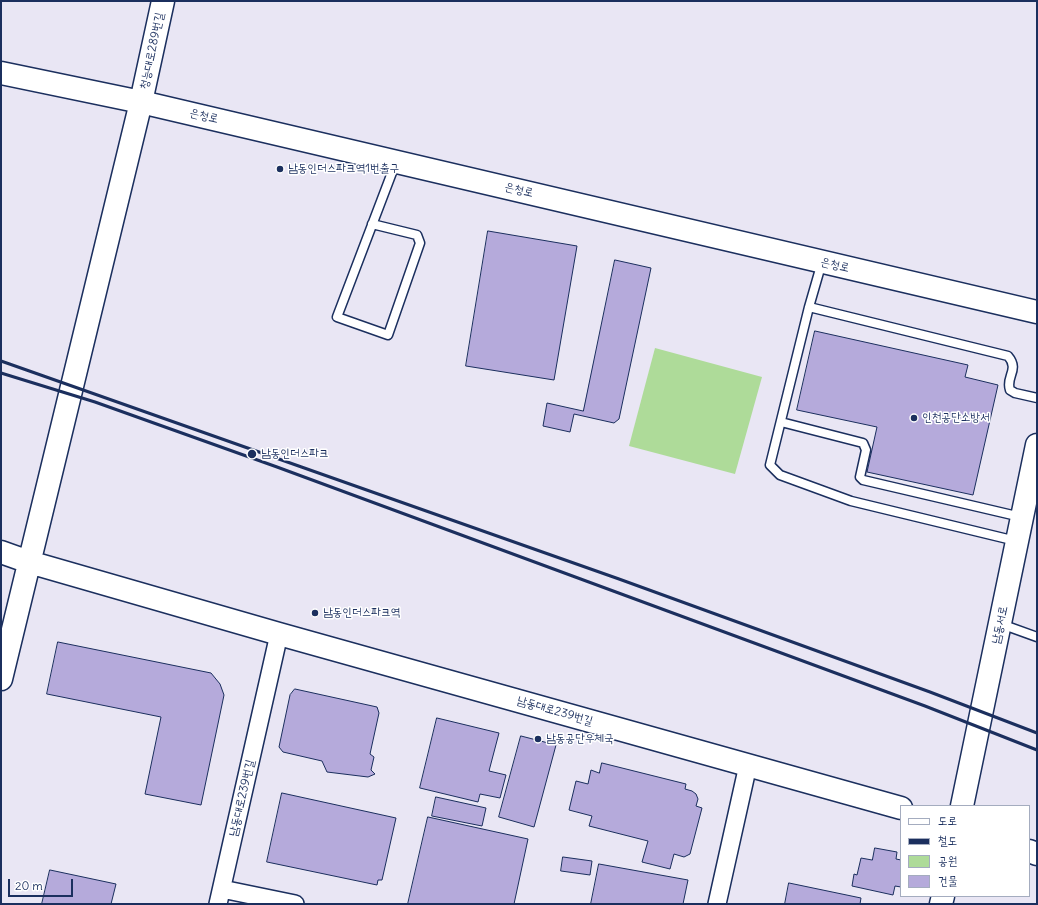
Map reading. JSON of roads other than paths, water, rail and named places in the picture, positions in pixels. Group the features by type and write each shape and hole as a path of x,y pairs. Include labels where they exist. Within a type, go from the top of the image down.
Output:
{"street":[{"name":"청능대로289번길","path":"1,678 28,562 142,102 163,1"},
{"name":"은청로","path":"1,73 142,102 1037,312"},
{"name":"남동서로","path":"962,805 1037,445"},
{"name":"남동대로239번길","path":"1,552 28,562 279,634 900,808"},
{"name":"남동대로239번길","path":"279,634 220,896 295,904"},
{"path":"717,904 748,765"}],"lane":[{"path":"372,224 417,235 420,243 388,335 337,316 372,224 396,161"},
{"path":"822,262 770,465 780,475 851,501 1017,542"},
{"path":"810,307 1008,356 1014,367 1008,385 1010,390 1015,393 1037,398"},
{"path":"781,422 863,443 866,450 860,477 863,480 1022,517"},
{"path":"1000,624 1037,637"}],"railway":[{"path":"1,361 619,579 930,692 1037,733"},
{"path":"1,373 95,402 277,467 925,706 1037,750"}],"place":[{"name":"남동인더스파크역1번출구","path":"280,169"},
{"name":"인천공단소방서","path":"914,418"},
{"name":"남동인더스파크","path":"252,454"},
{"name":"남동인더스파크역","path":"315,613"},
{"name":"남동공단우체국","path":"538,739"}]}
